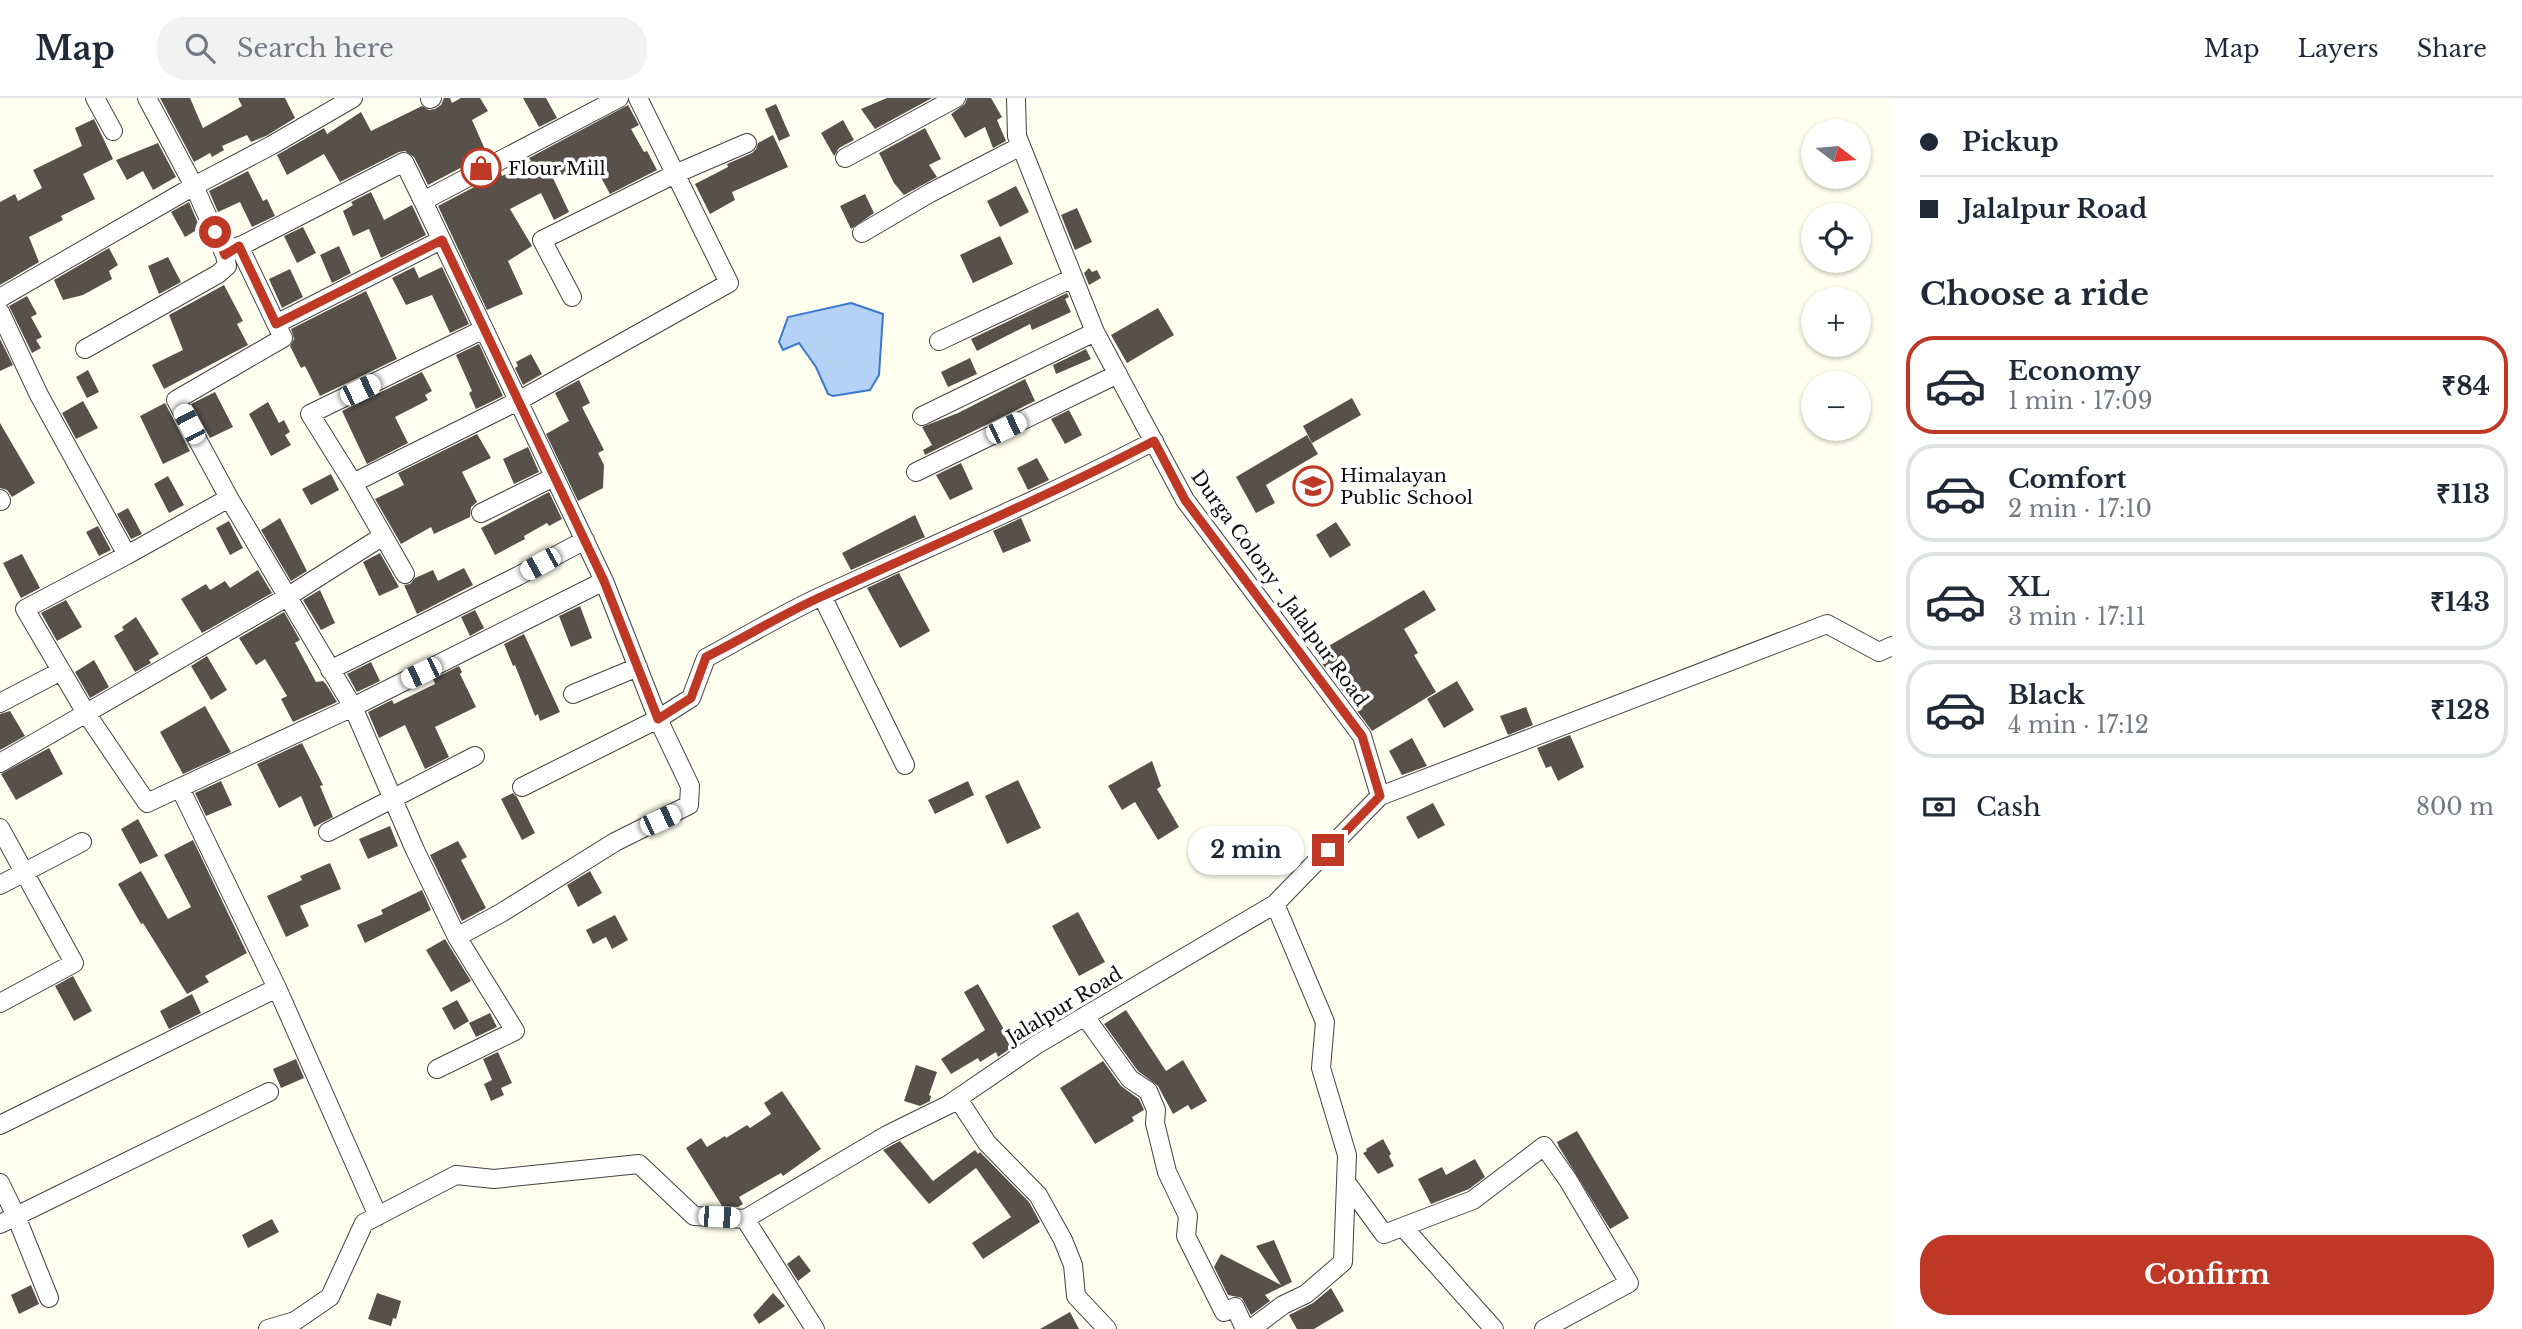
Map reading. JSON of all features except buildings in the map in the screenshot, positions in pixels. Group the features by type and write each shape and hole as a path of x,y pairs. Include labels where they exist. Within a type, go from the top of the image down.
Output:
{"street":[{"path":"95,98 113,131"},
{"path":"147,98 194,186 282,338 176,400 229,498 352,707 457,937 515,1031 437,1069"},
{"path":"0,298 353,98"},
{"path":"423,201 619,98"},
{"path":"353,483 518,401 729,283 638,98"},
{"path":"845,158 956,98"},
{"name":"Durga Colony - Jalalpur Road","path":"1016,98 1017,136 1095,332 1185,500 1362,736 1380,796"},
{"path":"572,297 542,240 675,174 747,143"},
{"path":"862,233 930,193 1021,146"},
{"path":"85,349 218,274 227,266 232,251 404,162 604,581 658,719 690,786 689,805 615,842 457,937"},
{"path":"276,324 442,240"},
{"path":"939,341 1073,278"},
{"path":"0,312 39,395 127,555"},
{"path":"405,575 310,414 484,329"},
{"path":"922,416 1095,332"},
{"path":"916,472 1118,374"},
{"path":"522,787 658,719 691,698 706,657 822,596 1041,497 1154,441"},
{"path":"481,513 554,477"},
{"path":"229,498 25,609 86,713 147,803 352,707 604,581"},
{"path":"0,764 287,597 383,536"},
{"path":"330,670 585,540"},
{"path":"822,596 905,765"},
{"path":"1380,796 1827,624 1879,652 1892,646"},
{"path":"573,694 638,667"},
{"path":"0,703 61,671"},
{"path":"328,832 475,756"},
{"path":"180,788 277,988 377,1216"},
{"name":"Jalalpur Road","path":"745,1219 887,1135 958,1098 1036,1045 1276,904 1380,796"},
{"path":"0,828 74,963 0,1003"},
{"path":"0,885 82,842"},
{"path":"1089,1022 1130,1079 1148,1091 1156,1110 1156,1123 1167,1172 1188,1216 1186,1236 1224,1312 1235,1307 1248,1329 1283,1305 1307,1294 1343,1262 1347,1155 1321,1068 1325,1022 1276,904"},
{"path":"0,1125 277,988"},
{"path":"8,1220 269,1092"},
{"path":"958,1098 987,1143 1038,1195 1063,1240 1073,1265 1076,1296 1107,1329"},
{"path":"1346,1182 1384,1234 1473,1200 1544,1146 1568,1180 1629,1283 1544,1329"},
{"path":"268,1329 295,1321 330,1297 364,1223 456,1175 494,1179 639,1164 694,1216 745,1219 816,1329"},
{"path":"0,1183 8,1220 49,1298"},
{"path":"1403,1227 1493,1329"}],"water":[{"path":"851,303 883,314 879,375 870,390 833,396 828,394 816,367 799,343 783,350 779,342 788,317"}],"place":[{"name":"Flour Mill","path":"481,168"},
{"name":"Himalayan Public School","path":"1313,486"}],"route":[{"path":"215,232 225,255 239,246 276,324 442,240 604,581 658,719 691,698 706,657 822,596 1041,497 1154,441 1185,500 1362,736 1380,796 1328,850"}]}
